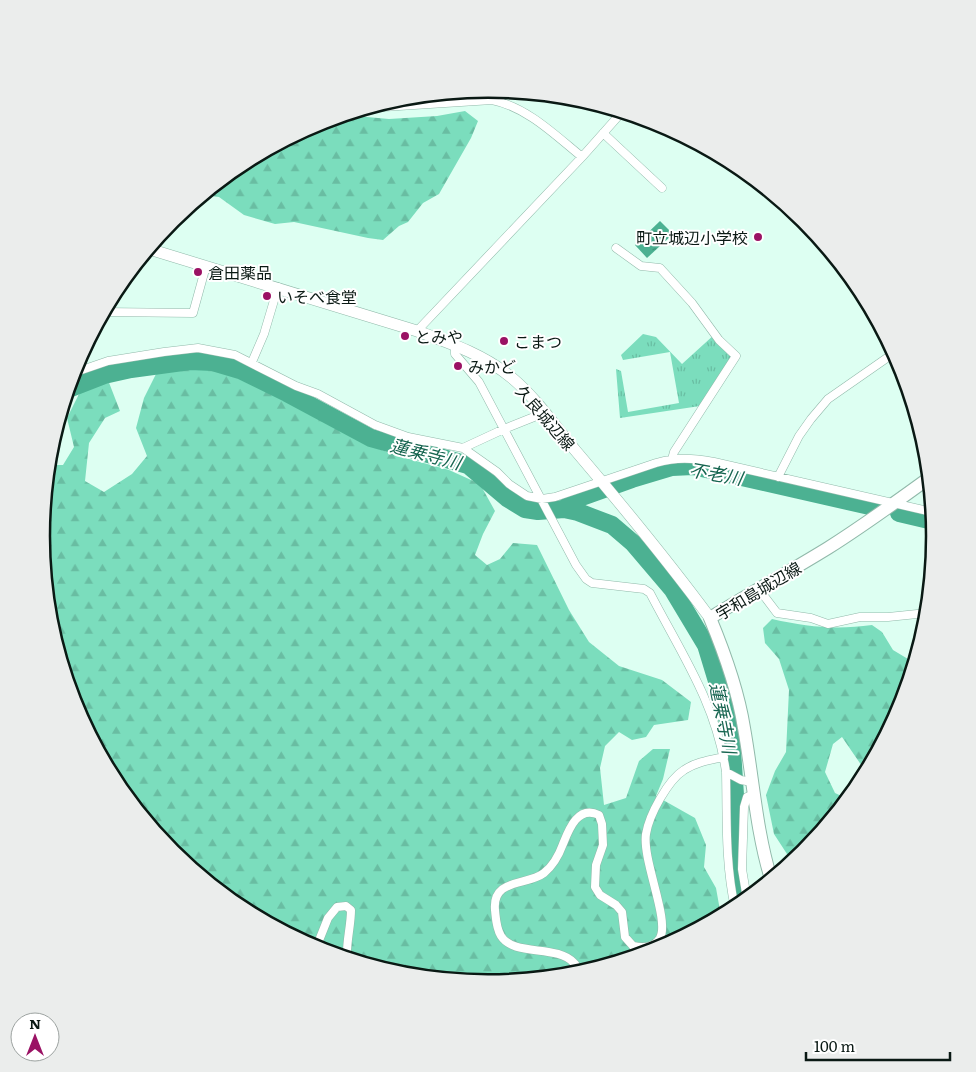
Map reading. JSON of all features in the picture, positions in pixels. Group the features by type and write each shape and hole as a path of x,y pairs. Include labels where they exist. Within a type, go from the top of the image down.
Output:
{"main road":[{"name":"久良城辺線","path":"156,251 418,331 481,357 512,378 544,414 678,575 710,618"},
{"name":"宇和島城辺線","path":"769,872 763,852 744,727 734,683 710,618 828,548 896,503 922,483"}],"street":[{"path":"407,105 499,101 533,118 582,157"},
{"path":"418,331 617,118"},
{"path":"603,133 662,188"},
{"path":"616,248 641,266 660,268 692,303 719,340 736,356 674,452 672,459"},
{"path":"112,312 193,313 206,266"},
{"path":"252,362 264,334 278,287"},
{"path":"455,345 456,354 479,382 576,566 586,579 592,583 644,589 650,593 685,656 708,703 724,757 728,863 733,899"},
{"path":"82,370 108,361 198,348 235,354 296,386 318,394 374,425 408,437 463,448 497,472 509,484 528,496 542,499 555,497 672,459 690,458 925,510"},
{"path":"778,477 799,436 828,399 888,357"},
{"path":"463,448 504,429 544,414"},
{"path":"758,588 777,613 811,618 828,624 860,618 888,618 919,614"},
{"path":"658,940 662,931 660,908 646,854 646,835 651,815 672,782 683,770 698,763 724,757"},
{"path":"726,772 753,788 744,806 742,869 746,890"},
{"path":"576,965 563,955 510,944 501,936 496,926 494,900 500,890 544,873 557,859 573,821 584,813 593,812 599,815 602,824 603,845 596,865 595,887 600,895 616,905 622,912 625,937 633,946 639,947"},
{"path":"319,941 328,918 337,907 346,906 351,910 346,951"}],"green space":[{"path":"465,111 478,121 471,138 439,194 423,203 408,222 399,226 383,240 294,222 275,224 244,215 219,197 212,196 245,172 294,143 347,121 362,117 389,119 437,116"},
{"path":"643,334 656,337 682,364 715,334 733,357 700,406 620,418 616,369 621,371 628,412 679,403 670,352 623,360 621,355"},
{"path":"217,366 262,383 301,402 368,445 398,456 449,470 480,484 495,511 475,555 487,565 500,559 513,543 537,545 569,610 589,642 619,666 662,680 691,702 688,720 654,725 646,737 632,740 619,732 605,746 600,768 604,805 626,798 639,761 653,749 670,749 663,779 656,796 695,818 706,845 704,867 716,888 719,907 682,929 656,941 629,951 573,966 517,973 488,974 431,970 403,966 347,951 294,929 245,900 221,883 178,846 141,803 124,779 95,730 83,704 73,677 58,621 51,565 51,507 56,465 63,465 74,447 67,418 82,388 108,380 120,411 105,418 89,443 85,481 104,492 132,474 147,456 136,428 144,398 157,372"},
{"path":"772,619 822,627 872,625 882,632 893,650 908,659 893,704 881,730 861,765 842,737 833,744 825,772 835,793 840,795 817,825 788,855 774,834 766,795 775,771 786,752 789,690 779,659 765,643 763,628"}],"water":[{"path":"660,221 673,234 647,258 635,245"}],"waterway":[{"name":"蓮乗寺川","path":"76,386 104,375 131,369 190,361 213,362 240,370 371,438 468,465 507,498 525,509 538,511 564,509 578,512 612,525 633,543 673,590 706,645 726,711 732,750 735,795 736,881 739,894"},
{"name":"不老川","path":"564,509 576,499 632,479 672,467 693,466 874,507"},
{"name":"不老川","path":"899,513 925,519"}],"place":[{"name":"町立城辺小学校","path":"758,237"},
{"name":"倉田薬品","path":"198,272"},
{"name":"いそべ食堂","path":"267,296"},
{"name":"とみや","path":"405,336"},
{"name":"こまつ","path":"504,341"},
{"name":"みかど","path":"458,366"}]}
